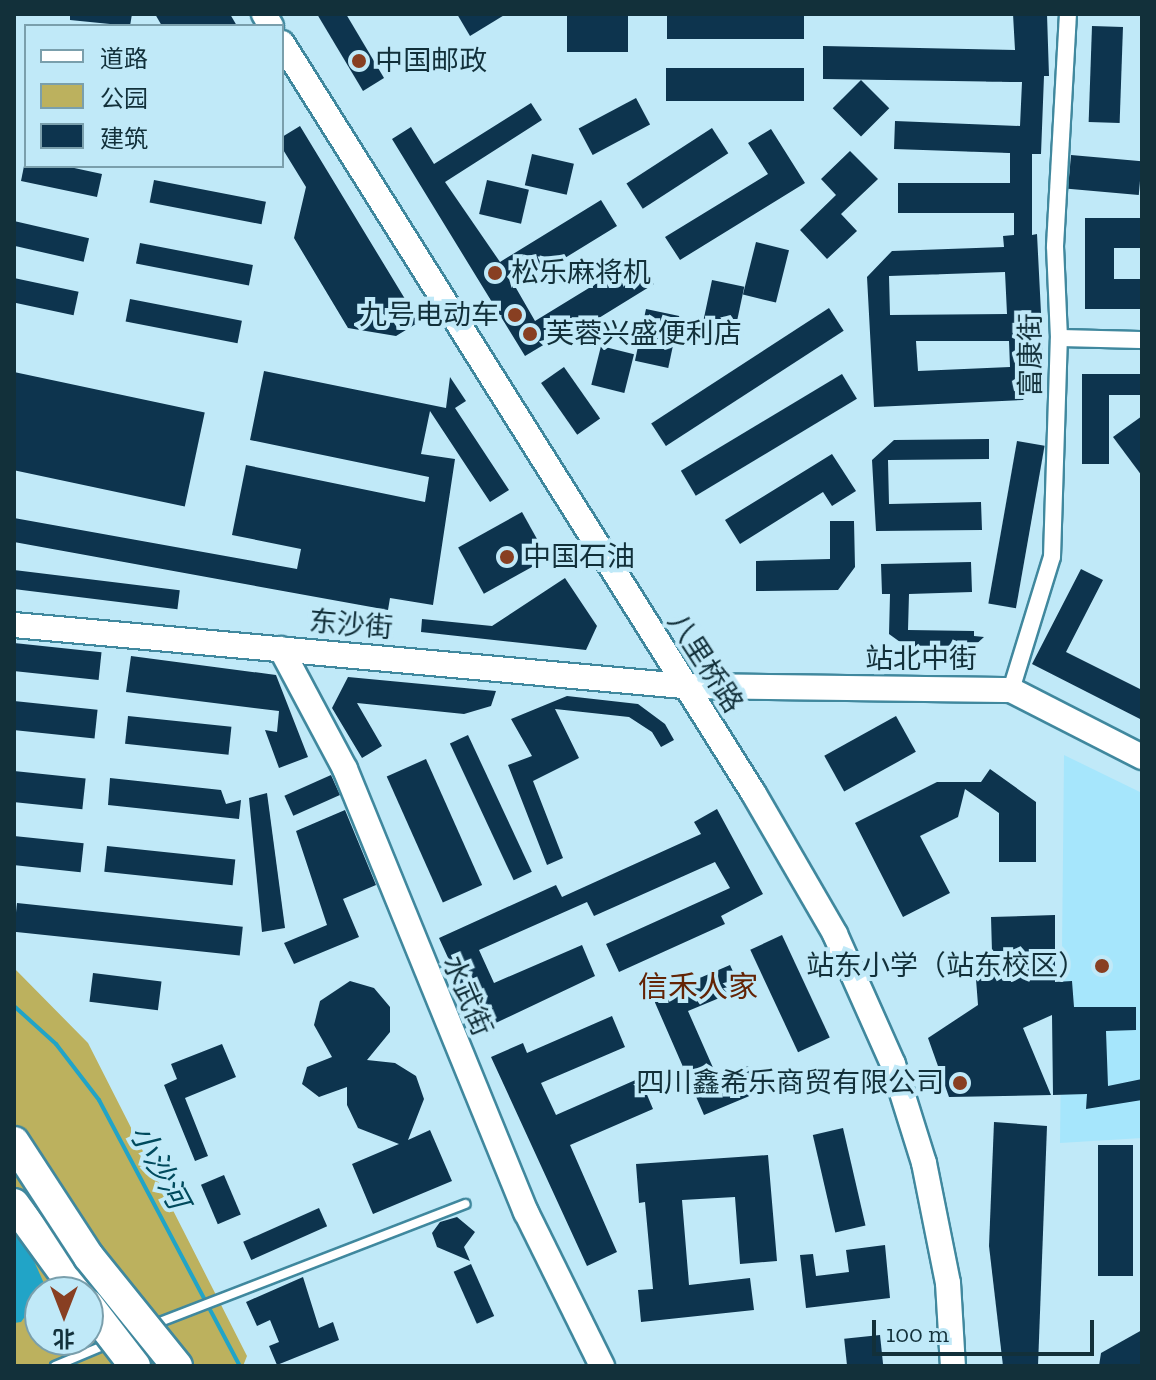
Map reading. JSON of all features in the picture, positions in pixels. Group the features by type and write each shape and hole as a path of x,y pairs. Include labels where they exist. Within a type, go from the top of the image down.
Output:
{"highway":[{"path":"14,1142 89,1257 177,1366"},
{"path":"14,1204 66,1276"},
{"path":"104,1326 135,1366"}],"street":[{"name":"富康街","path":"1011,690 1052,557 1059,338 1055,246 1068,14"},
{"name":"八里桥路","path":"284,46 683,686 754,794 835,934 893,1064 927,1178 948,1283 953,1366"},
{"path":"1059,338 1142,340"},
{"name":"东沙街","path":"14,625 683,686"},
{"name":"水武街","path":"281,649 345,769 526,1212 602,1366"},
{"name":"站北中街","path":"683,686 1011,690 1142,757"}],"lane":[{"path":"136,1332 465,1204"},
{"path":"55,1366 122,1338"}],"shaded area":[{"name":"站东小学（站东校区）","path":"1064,755 1142,793 1142,1138 1060,1143"},
{"path":"14,1216 41,1276 24,1276 24,1318 14,1323"}],"green space":[{"path":"14,968 88,1043 247,1356 243,1366 14,1366"}],"building":[{"path":"70,14 132,14 130,24 70,20"},
{"path":"155,14 230,14 236,24 161,24"},
{"path":"317,14 346,14 384,78 363,91"},
{"path":"457,14 506,14 470,36"},
{"path":"567,14 628,14 628,52 567,52"},
{"path":"667,14 804,14 804,39 667,39"},
{"path":"1013,14 1047,14 1049,76 1044,76 1041,154 1032,154 1032,235 1037,234 1044,372 1023,400 874,407 867,277 892,251 1004,247 1003,236 1014,235 1014,213 898,213 898,183 1010,183 1010,153 894,149 895,121 1020,126 1022,82 823,79 823,46 1015,50","holes":["1005,272 1007,314 890,315 889,276","916,341 1009,341 1010,367 918,371"]},
{"path":"1092,26 1123,27 1120,123 1089,122"},
{"path":"666,68 804,68 804,101 666,101"},
{"path":"861,80 889,108 861,137 833,108"},
{"path":"636,98 650,124 593,155 579,129"},
{"path":"531,103 542,120 445,182 500,262 601,200 617,226 516,288 535,321 638,258 654,284 568,337 565,332 525,356 392,139 411,127 434,164"},
{"path":"300,126 419,322 396,336 348,328 294,238 306,187 284,151 284,136"},
{"path":"712,128 728,153 643,209 626,184"},
{"path":"771,129 805,183 680,260 665,237 768,174 748,143"},
{"path":"850,151 878,179 841,214 857,231 827,259 800,230 836,195 821,179"},
{"path":"532,154 574,164 567,195 525,185"},
{"path":"1071,155 1142,161 1139,195 1068,189"},
{"path":"24,166 74,168 102,174 97,197 21,181"},
{"path":"154,180 266,202 262,224 150,203"},
{"path":"487,180 529,190 521,224 479,214"},
{"path":"1085,218 1142,218 1142,248 1114,248 1114,279 1142,279 1142,309 1085,309"},
{"path":"14,221 89,238 84,262 14,246"},
{"path":"756,242 789,250 776,303 743,294"},
{"path":"140,243 253,265 249,286 136,264"},
{"path":"14,278 79,292 74,315 14,303"},
{"path":"712,280 744,287 736,326 704,319"},
{"path":"130,299 242,321 238,343 126,322"},
{"path":"829,308 844,331 666,446 651,423"},
{"path":"646,309 679,316 668,368 635,361"},
{"path":"601,346 634,354 624,393 591,385"},
{"path":"564,367 600,419 577,435 541,383"},
{"path":"264,371 446,408 450,377 466,401 455,408 509,490 490,502 430,411 421,454 455,459 433,605 390,598 388,610 14,542 14,518 297,569 301,549 232,535 246,465 425,502 429,477 250,440"},
{"path":"14,372 205,413 185,506 14,470"},
{"path":"842,374 857,399 696,496 681,471"},
{"path":"1082,374 1142,374 1142,395 1109,395 1109,464 1082,464"},
{"path":"1142,416 1142,476 1113,437"},
{"path":"989,439 989,459 888,460 889,504 981,502 982,530 876,531 872,460 894,440"},
{"path":"1017,441 1045,446 1016,608 988,603"},
{"path":"832,454 856,491 832,506 823,492 740,544 725,520"},
{"path":"522,512 548,558 484,594 458,547"},
{"path":"830,521 854,521 855,567 838,590 756,591 756,561 830,559"},
{"path":"971,562 972,592 909,594 908,630 974,631 974,636 984,637 973,647 907,647 889,634 890,594 882,594 881,564"},
{"path":"1081,569 1103,580 1066,652 1142,690 1142,720 1032,664"},
{"path":"14,570 180,590 177,609 14,589"},
{"path":"565,578 597,626 586,650 421,632 422,619 492,626"},
{"path":"14,643 102,652 99,680 14,671"},
{"path":"131,656 276,675 308,757 279,768 265,730 277,732 279,711 126,692"},
{"path":"348,677 496,691 491,706 464,714 357,703 382,746 362,758 332,708"},
{"path":"567,696 638,704 665,724 674,740 661,747 652,732 629,717 555,709 579,758 533,781 563,858 547,865 508,765 532,756 511,719"},
{"path":"14,701 98,710 95,739 14,730"},
{"path":"128,716 231,727 229,755 125,744"},
{"path":"896,716 916,752 844,792 824,756"},
{"path":"468,735 532,872 514,880 450,743"},
{"path":"426,759 482,885 443,903 387,776"},
{"path":"990,769 1036,802 1036,862 999,862 999,813 965,789 958,817 920,836 950,893 903,917 855,823 937,782 981,782"},
{"path":"14,771 86,779 82,809 14,802"},
{"path":"331,775 340,795 293,816 284,796"},
{"path":"110,778 221,790 226,804 241,800 239,819 108,805"},
{"path":"267,793 285,928 262,932 249,798"},
{"path":"717,809 763,894 721,916 725,924 619,972 606,944 730,888 715,862 594,916 587,902 479,950 494,983 582,945 595,976 481,1030 439,938 556,885 562,897 701,834 694,822"},
{"path":"345,810 376,885 343,899 359,937 294,964 284,943 327,925 296,831"},
{"path":"14,836 84,843 81,872 14,865"},
{"path":"107,846 235,859 233,885 104,872"},
{"path":"17,903 243,927 240,956 14,932"},
{"path":"1055,915 1055,982 1072,981 1074,1007 1136,1007 1136,1030 1106,1031 1108,1086 1142,1079 1142,1100 1086,1109 1087,1094 1053,1095 1052,1015 1023,1028 1051,1095 949,1097 928,1038 978,1005 974,953 992,952 991,917"},
{"path":"782,935 830,1037 798,1052 750,950"},
{"path":"730,965 741,989 688,1011 718,1079 748,1066 759,1092 704,1115 653,998"},
{"path":"93,973 161,981 158,1010 89,1002"},
{"path":"350,981 374,988 390,1007 390,1032 367,1060 395,1063 416,1076 424,1099 408,1140 430,1130 452,1181 373,1214 352,1164 399,1144 358,1128 347,1105 347,1087 319,1097 302,1084 307,1067 332,1057 314,1025 320,1001"},
{"path":"612,1016 625,1047 541,1083 556,1115 640,1078 653,1109 570,1145 617,1252 587,1266 491,1057 523,1043 527,1053"},
{"path":"222,1044 236,1077 185,1098 208,1156 195,1161 164,1085 177,1079 171,1064"},
{"path":"994,1122 1047,1126 1038,1366 1003,1366 989,1246"},
{"path":"843,1128 865,1225 835,1232 813,1135"},
{"path":"1098,1145 1133,1145 1133,1276 1098,1276"},
{"path":"768,1155 777,1261 740,1264 735,1197 682,1200 689,1285 750,1278 754,1310 641,1322 638,1290 653,1289 645,1202 639,1203 636,1164"},
{"path":"224,1175 241,1215 218,1224 201,1185"},
{"path":"319,1208 327,1226 251,1260 243,1242"},
{"path":"457,1217 475,1232 464,1247 470,1261 437,1247 432,1233 440,1222"},
{"path":"885,1245 890,1298 806,1308 800,1255 813,1254 816,1276 849,1272 846,1250"},
{"path":"471,1264 494,1316 477,1324 454,1272"},
{"path":"303,1277 319,1328 333,1322 339,1340 277,1365 269,1346 279,1342 270,1320 257,1326 246,1302"},
{"path":"1142,1330 1142,1366 1099,1366 1101,1353"},
{"path":"880,1335 883,1366 847,1366 844,1339"}],"waterway":[{"name":"小沙河","path":"14,1006 56,1044 99,1100 240,1366"}],"place":[{"name":"中国邮政","path":"359,61"},
{"name":"松乐麻将机","path":"495,273"},
{"name":"九号电动车","path":"515,315"},
{"name":"芙蓉兴盛便利店","path":"530,334"},
{"name":"中国石油","path":"507,557"},
{"name":"站东小学（站东校区）","path":"1102,966"},
{"name":"四川鑫希乐商贸有限公司","path":"960,1083"}],"district":[{"name":"信禾人家","path":"698,987"}]}
